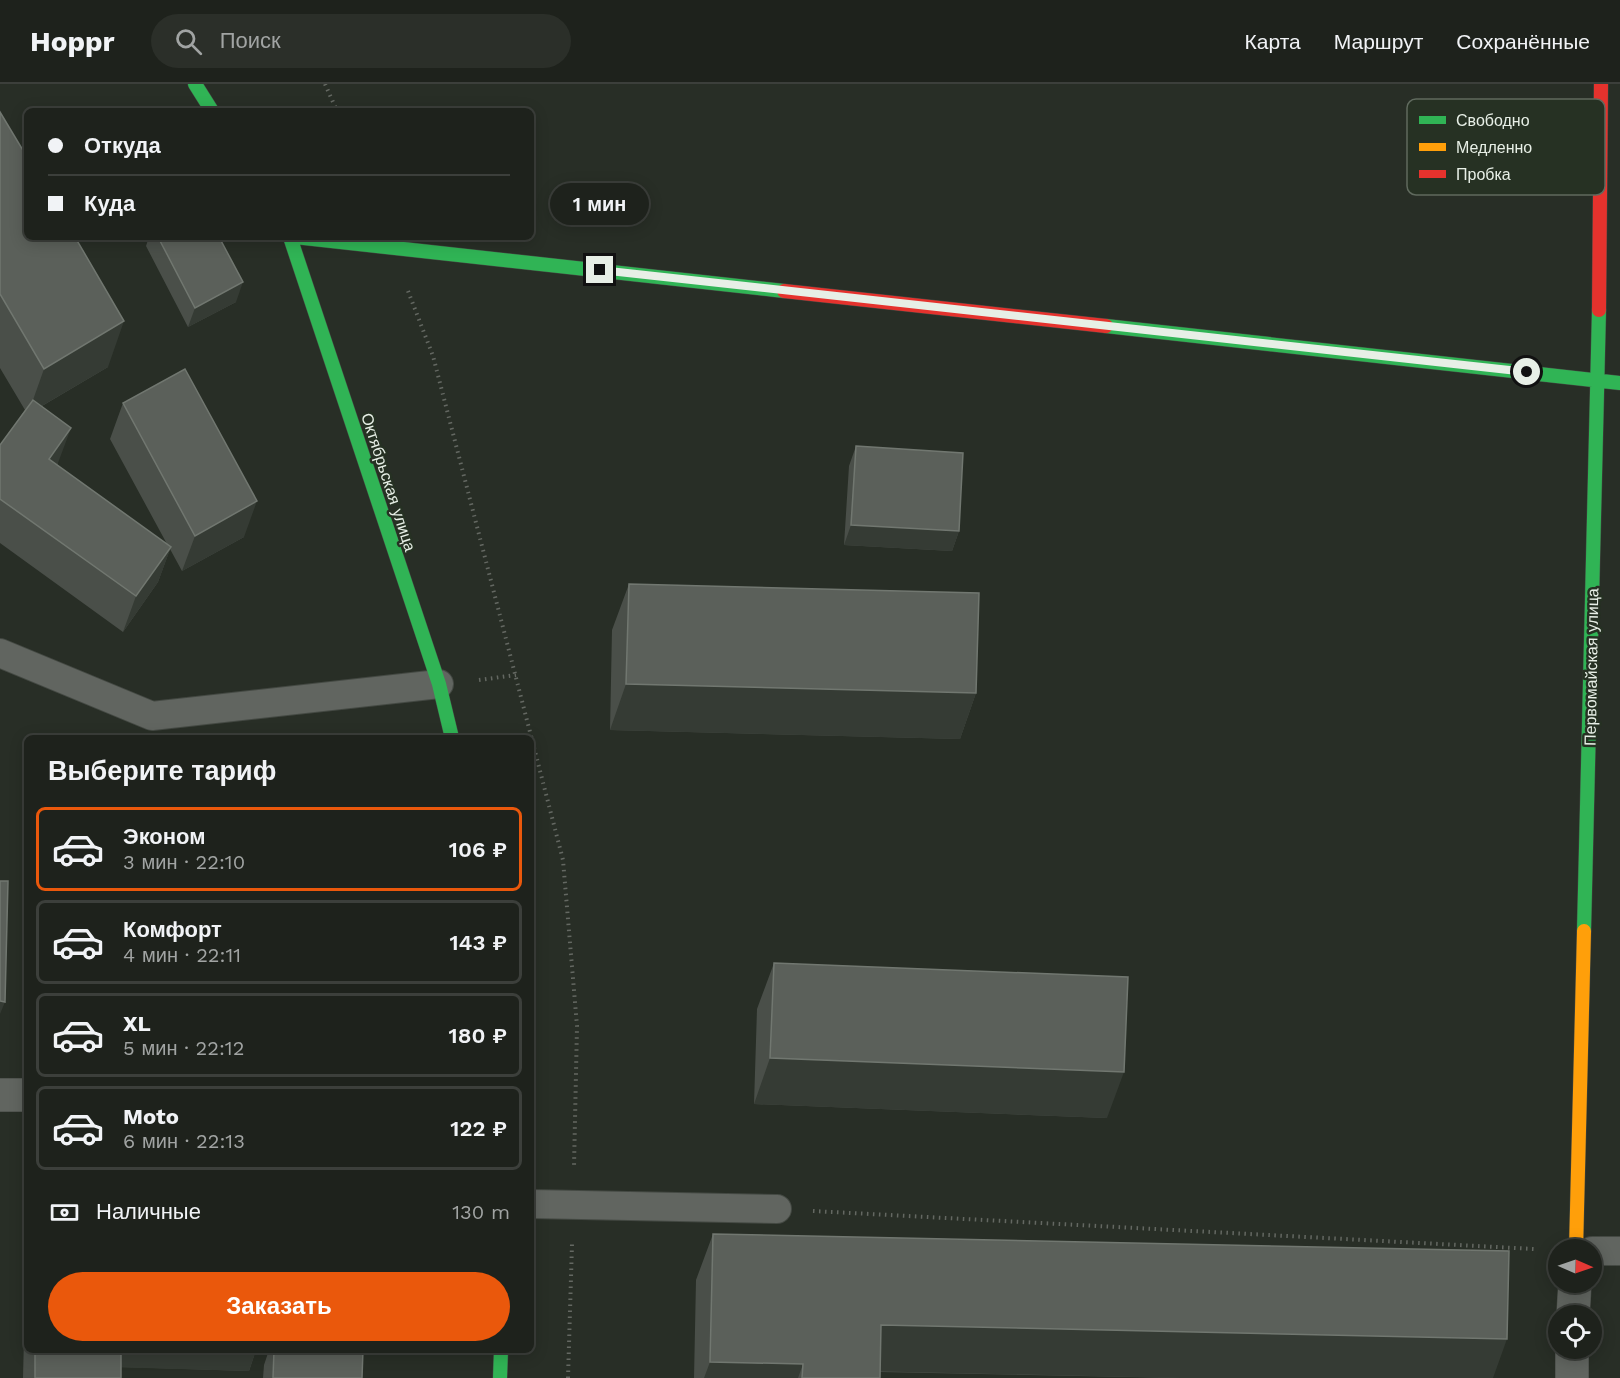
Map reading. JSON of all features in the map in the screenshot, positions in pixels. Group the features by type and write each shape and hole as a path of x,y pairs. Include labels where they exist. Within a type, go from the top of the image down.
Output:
{"street":[{"path":"195,84 210,108"},
{"name":"Первомайская улица","path":"1601,84 1601,99"},
{"name":"Первомайская улица","path":"1576,1239 1598,379 1600,195"},
{"name":"Октябрьская улица","path":"291,240 439,684 451,735"},
{"path":"324,240 1620,383"},
{"path":"0,1095 24,1095"},
{"path":"500,1378 501,1353"},
{"path":"1572,1359 1572,1378"}],"lane":[{"path":"0,653 152,717 439,684"},
{"path":"534,1204 777,1209"},
{"path":"1602,1251 1620,1251"}],"path":[{"path":"325,84 337,108"},
{"path":"391,247 433,356 531,735"},
{"path":"534,748 563,861 577,1026 568,1378"},
{"path":"777,1209 1535,1249"}],"building":[{"path":"0,112 24,152 24,240 77,240 124,321 44,369 0,294"},
{"path":"160,240 221,240 243,282 195,308"},
{"path":"185,369 257,501 195,536 123,403"},
{"path":"33,400 71,428 49,459 171,547 136,596 0,499 0,445"},
{"path":"856,446 963,453 959,531 851,525"},
{"path":"629,584 979,593 976,693 626,684"},
{"path":"0,881 8,881 5,1002 0,1001"},
{"path":"774,963 1128,977 1124,1072 770,1058"},
{"path":"713,1234 1509,1251 1507,1339 881,1325 880,1378 802,1378 803,1364 710,1362"},
{"path":"35,1353 121,1353 121,1378 35,1378"},
{"path":"274,1353 363,1353 362,1378 273,1378"}],"traffic: fast":[{"path":"195,84 210,108"},
{"path":"291,240 439,684 451,735"},
{"path":"322,240 784,291"},
{"path":"1584,931 1599,310"},
{"path":"1106,326 1620,383"},
{"path":"500,1378 501,1353"}],"traffic: slow":[{"path":"1576,1239 1584,931"}],"traffic: jam":[{"path":"1601,84 1601,99"},
{"path":"1599,310 1600,195"},
{"path":"784,291 1106,326"}],"route":[{"path":"600,270 1527,372"}]}
